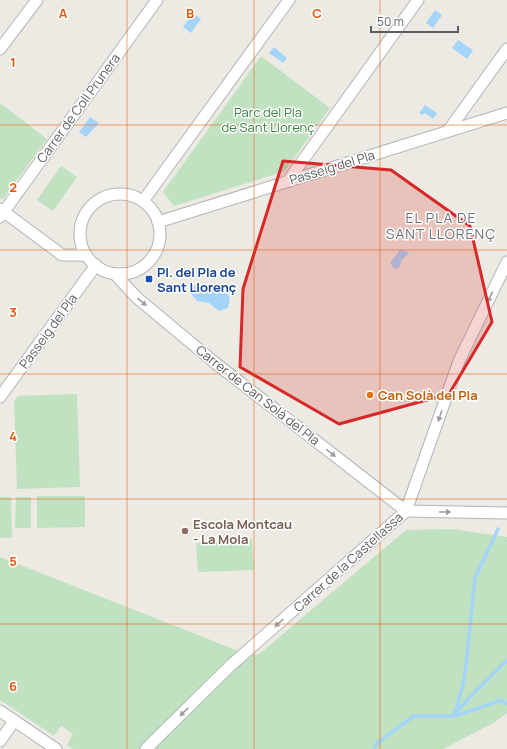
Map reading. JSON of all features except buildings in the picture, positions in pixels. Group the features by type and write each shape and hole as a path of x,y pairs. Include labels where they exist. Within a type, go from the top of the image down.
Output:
{"street":[{"path":"0,49 37,0"},
{"name":"Carrer de Coll Prunera","path":"1,213 157,0"},
{"path":"143,201 289,0"},
{"path":"288,181 418,0"},
{"path":"448,131 507,49"},
{"name":"Passeig del Pla","path":"158,222 507,113"},
{"path":"111,195 128,195 143,201 153,211 158,222 160,234 159,244 152,258 136,270 124,274 115,274 102,270 86,255 81,244 80,231 83,219 89,208 99,199 111,195"},
{"path":"1,213 62,255 86,255"},
{"name":"Carrer de la Castellassa","path":"146,749 230,666 406,511 458,361 507,262"},
{"name":"Passeig del Pla","path":"0,397 96,265"},
{"name":"Carrer de Can Solà del Pla","path":"115,274 136,297 214,362 406,511"},
{"path":"406,511 507,513"},
{"path":"0,711 56,749"},
{"path":"0,742 14,721"}],"highlighted area":[{"path":"283,161 391,170 470,226 492,322 449,394 339,424 240,367 243,289"}],"green space":[{"name":"Parc del Pla de Sant Llorenç","path":"261,56 330,108 285,171 174,206 163,192"},
{"path":"0,103 47,139 3,199 0,198"},
{"path":"61,166 77,177 53,211 37,200"},
{"path":"77,394 80,487 17,489 14,401 18,396"},
{"path":"37,496 85,496 85,527 37,528"},
{"path":"0,497 11,497 12,538 0,538"},
{"path":"16,497 31,497 31,528 15,528"},
{"path":"452,529 507,537 507,713 495,722 443,749 73,749 67,745 73,734 61,726 54,736 0,700 0,557 236,650 258,655 406,530"},
{"path":"252,539 254,570 198,572 196,543"}],"water":[{"path":"435,10 442,15 433,28 426,23"},
{"path":"193,13 201,19 191,33 183,27"},
{"path":"458,40 473,50 467,59 452,48"},
{"path":"274,47 287,58 283,63 269,53"},
{"path":"425,105 437,113 433,119 425,113 422,115 419,113"},
{"path":"90,117 99,123 86,137 79,132"},
{"path":"401,249 409,253 401,261 400,267 395,269 390,263"},
{"path":"199,284 210,292 221,288 225,289 230,298 228,308 219,311 209,303 197,301 192,295 191,290 195,285"}],"waterway":[{"path":"374,749 377,743 414,716 454,716 463,685 475,578 498,529"},
{"path":"455,714 507,660"},
{"path":"455,716 502,700 507,704"}],"place":[{"name":"Pl. del Pla de Sant Llorenç","path":"149,279"},
{"name":"Can Solà del Pla","path":"370,395"},
{"name":"Escola Montcau - La Mola","path":"185,531"}],"district":[{"name":"EL PLA DE SANT LLORENÇ","path":"441,226"}]}
